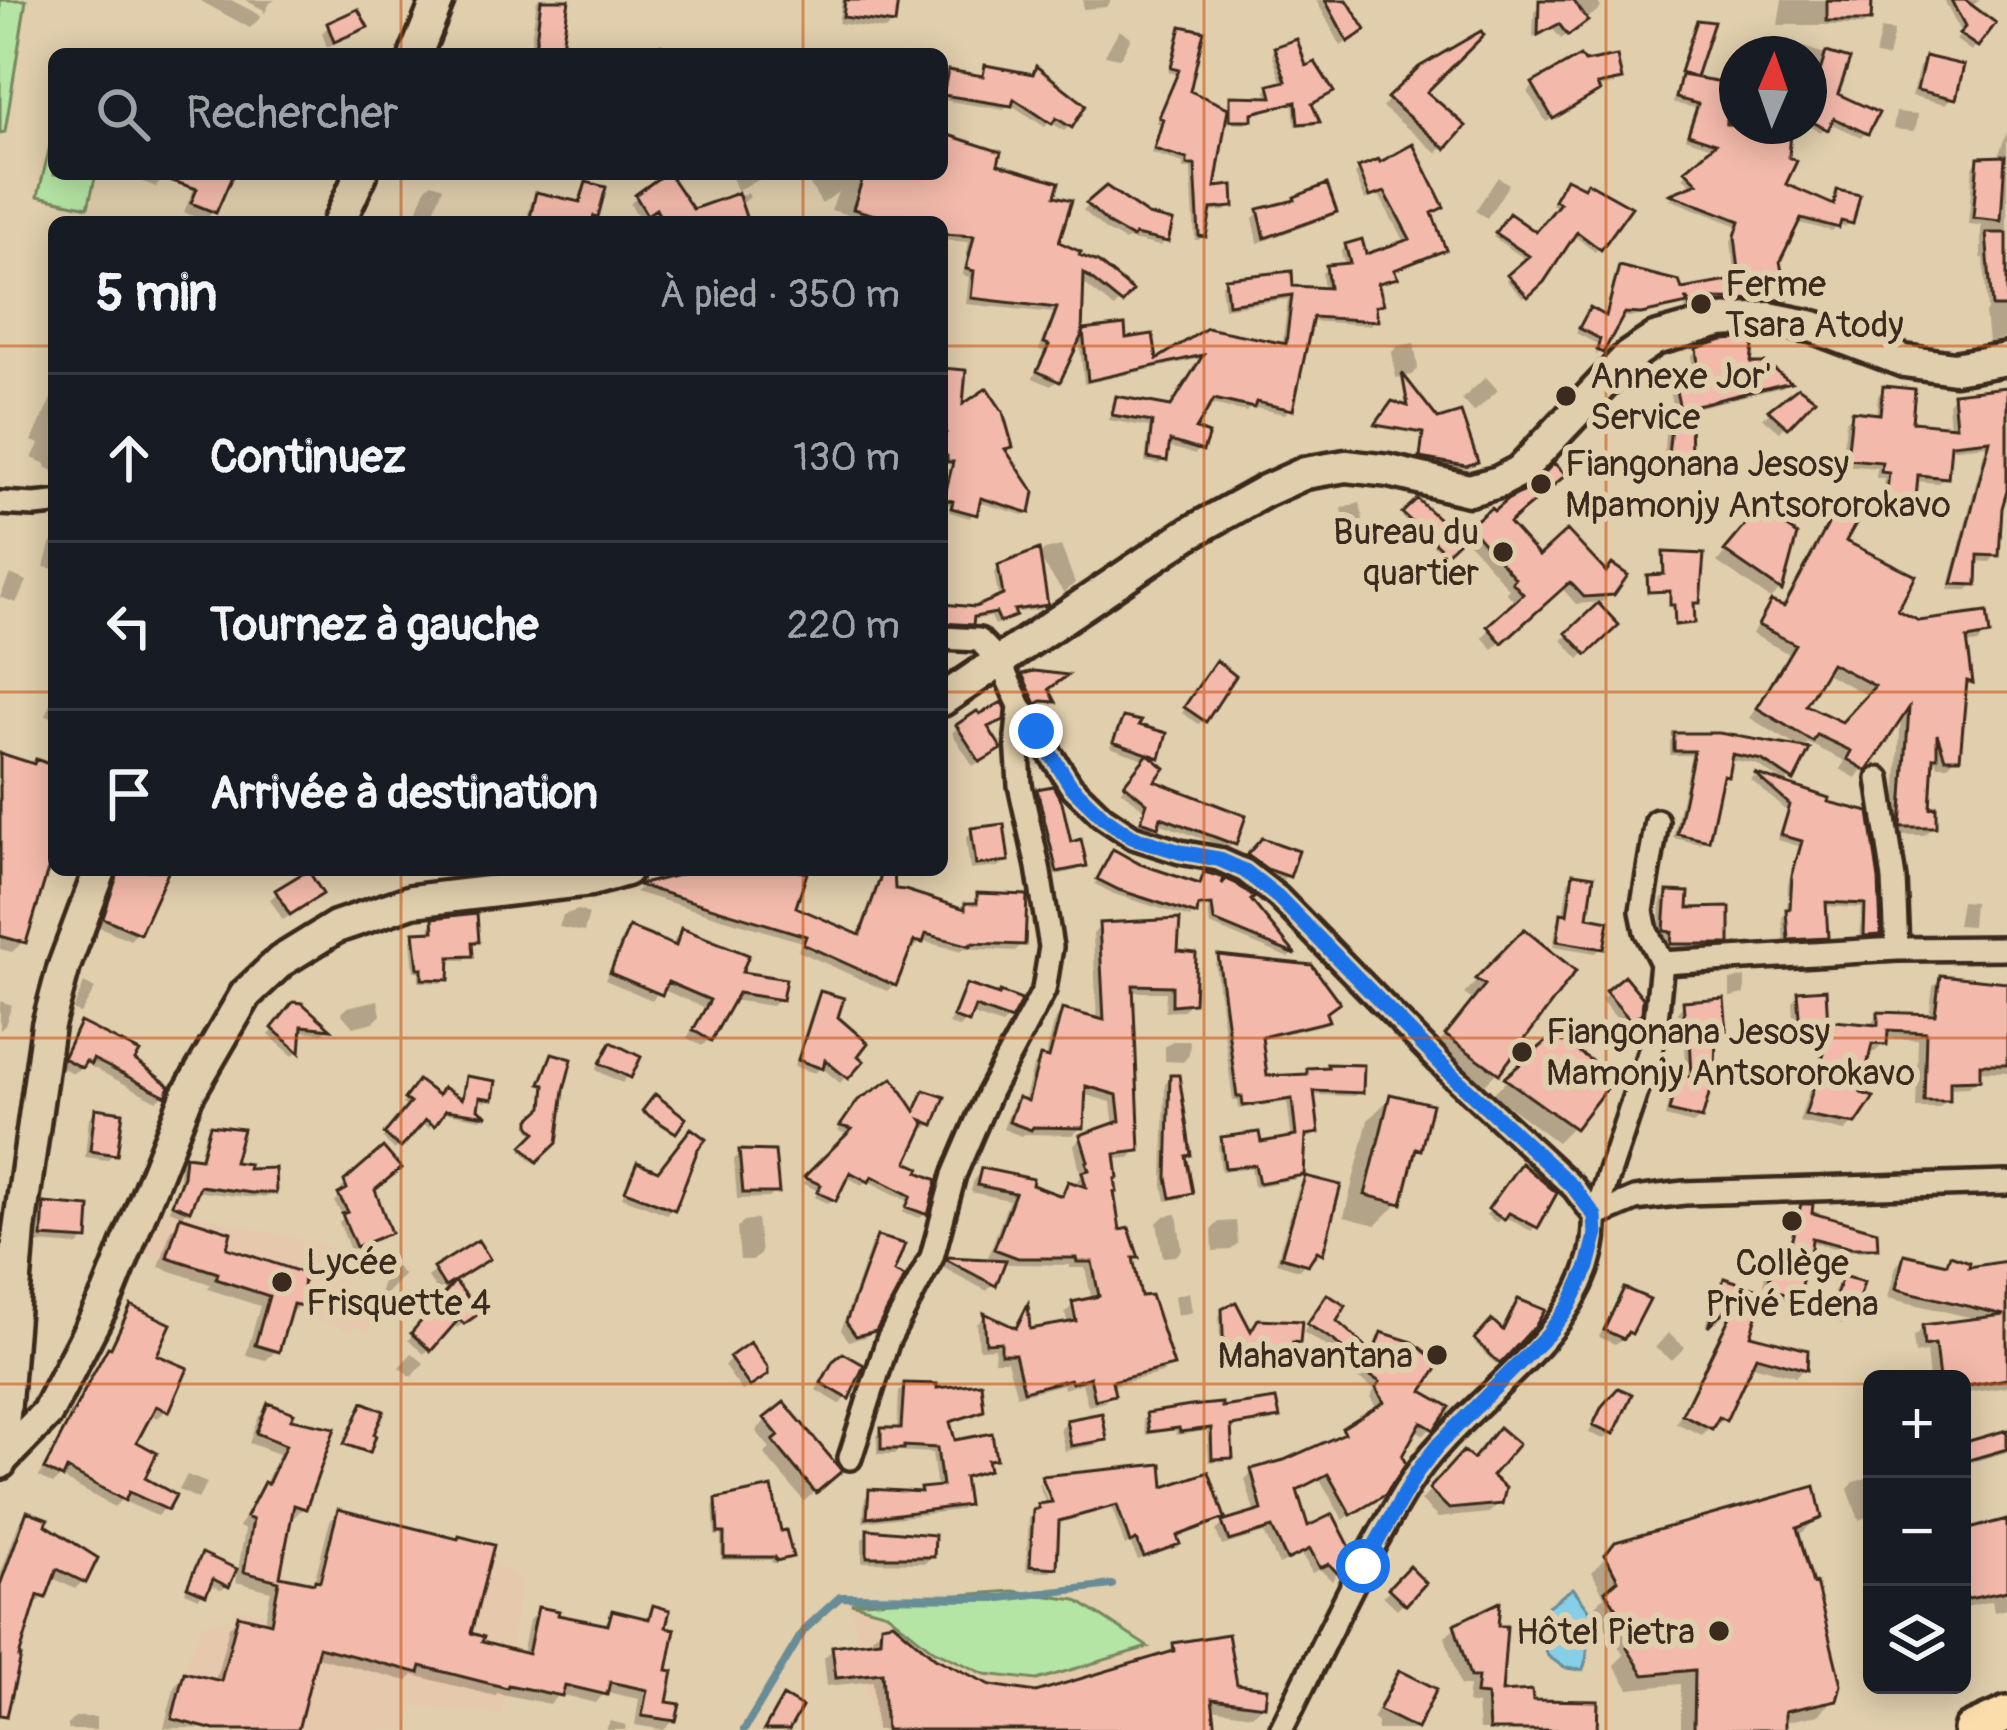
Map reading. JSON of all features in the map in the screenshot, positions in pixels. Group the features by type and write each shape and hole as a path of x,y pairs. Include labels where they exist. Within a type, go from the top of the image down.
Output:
{"main road":[{"path":"1971,1730 2007,1714"}],"street":[{"path":"418,48 438,0"},
{"path":"342,216 358,180"},
{"path":"948,696 1186,535 1305,473 1346,466 1469,490 1499,482 1520,471 1628,357 1655,339 1720,322 1769,318 1814,327 1920,364 1954,368 2007,359"},
{"path":"0,503 48,504"},
{"path":"948,638 979,640 1000,662 1021,706 1071,786 1103,817 1132,837 1218,859 1245,871 1278,897 1452,1075 1574,1188 1595,1216"},
{"path":"850,1458 888,1340 932,1257 954,1174 990,1090 1044,990 1051,947 1020,785 1017,737 1021,706"},
{"path":"1879,778 1894,879 1897,949"},
{"path":"1281,1730 1363,1566 1417,1472 1548,1334 1569,1306 1588,1267 1596,1236 1595,1216 1654,1038 1662,963 1646,932 1642,911 1657,821"},
{"path":"0,1462 19,1231 48,1025 64,965 98,876"},
{"path":"0,1462 47,1413 108,1294 187,1096 246,994 281,962 336,927 412,901 605,876"},
{"path":"1662,963 1897,949 2007,948"},
{"path":"1595,1216 1635,1199 1684,1192 2007,1184"}],"shaded area":[{"name":"Lycée Frisquette 4","path":"164,1207 333,1247 351,1310 373,1322 368,1332 354,1326 348,1330 146,1254"},
{"path":"338,1509 494,1545 490,1560 520,1580 512,1640 516,1651 500,1714 412,1706 408,1730 219,1730 167,1716 203,1622 231,1621 235,1607 303,1627"},
{"path":"851,1603 887,1613 933,1650 985,1674 1037,1680 1148,1647 1163,1730 875,1730"}],"green space":[{"path":"0,0 26,0 5,132 0,133"},
{"path":"48,154 48,180 95,180 88,207 38,196"},
{"path":"1013,1591 1076,1600 1148,1647 1037,1680 985,1674 933,1650 887,1613 851,1603"}],"water":[{"path":"1573,1588 1591,1612 1583,1670 1565,1668 1548,1656 1540,1635 1548,1606"}],"building":[{"path":"541,0 569,0 562,48 535,48"},
{"path":"845,0 898,0 895,24 843,17"},
{"path":"1325,0 1347,0 1366,30 1348,42"},
{"path":"1539,0 1573,0 1588,21 1568,36 1559,24 1538,35"},
{"path":"1827,0 1872,1 1871,21 1827,21"},
{"path":"1951,0 1965,0 1996,23 1978,47 1959,34 1965,27"},
{"path":"358,9 368,27 334,42 327,23"},
{"path":"1697,20 1714,22 1696,77 1680,72"},
{"path":"1181,26 1204,31 1190,91 1228,108 1215,187 1233,185 1234,207 1211,209 1206,237 1199,236 1195,165 1154,149 1163,119 1159,117 1179,70 1171,68"},
{"path":"1481,31 1484,35 1427,92 1466,126 1446,149 1387,98 1419,67"},
{"path":"1297,39 1306,66 1315,62 1334,92 1312,104 1320,122 1298,124 1296,102 1252,113 1252,120 1230,120 1230,96 1272,97 1269,85 1286,81 1274,47"},
{"path":"1827,52 1850,59 1838,94 1879,113 1868,134 1834,118 1828,130"},
{"path":"1580,56 1584,62 1617,56 1622,80 1597,85 1600,91 1553,119 1532,83"},
{"path":"1925,56 1964,65 1956,99 1917,90"},
{"path":"985,65 1033,74 1036,66 1086,105 1072,128 1056,118 1052,124 1014,99 1012,106 948,96 948,70 983,76"},
{"path":"1681,75 1719,81 1719,144 1790,144 1789,157 1797,161 1786,184 1834,205 1837,190 1860,195 1853,224 1841,221 1839,228 1801,218 1780,261 1787,300 1711,299 1712,303 1690,309 1688,299 1686,299 1688,304 1625,313 1603,353 1597,350 1600,339 1579,328 1590,307 1606,316 1619,266 1679,281 1682,289 1740,279 1735,236 1740,221 1670,194 1698,183 1685,170 1716,143 1688,134 1698,104 1676,98"},
{"path":"948,135 1001,152 998,164 1059,182 1055,196 1072,200 1059,242 1098,262 1133,291 1122,304 1084,273 1082,335 1060,382 1037,371 1057,308 971,298 974,271 966,269 974,236 948,234 948,216 878,216 853,209 862,180 948,180"},
{"path":"1413,144 1444,207 1432,213 1446,250 1394,270 1398,278 1378,283 1384,304 1376,306 1378,321 1313,317 1293,410 1214,399 1196,429 1209,434 1203,451 1170,441 1167,461 1148,458 1152,422 1112,415 1116,396 1171,406 1203,355 1088,381 1083,330 1125,325 1126,338 1153,334 1157,359 1207,328 1286,344 1292,295 1228,304 1225,278 1292,271 1293,286 1329,288 1326,265 1350,263 1345,244 1362,239 1366,254 1410,239 1385,192 1370,197 1358,167 1380,162"},
{"path":"2005,156 2001,221 1973,218 1978,157"},
{"path":"1566,178 1584,187 1587,182 1632,207 1601,250 1577,232 1544,282 1528,297 1507,275 1529,256 1495,233 1509,213 1536,232 1560,203 1554,200"},
{"path":"169,180 230,180 216,213 191,203 197,189"},
{"path":"656,180 673,180 693,209 738,193 746,216 660,216 656,209 647,215 635,195"},
{"path":"586,182 606,187 598,216 530,216 536,192 580,202"},
{"path":"1327,184 1337,212 1265,238 1258,209 1295,200"},
{"path":"1106,186 1148,215 1173,221 1168,242 1133,238 1110,225 1086,203"},
{"path":"1986,233 2007,233 2007,307 1992,307"},
{"path":"1754,338 1751,363 1766,363 1791,382 1680,409 1673,378 1699,372 1696,348"},
{"path":"948,368 966,370 963,404 987,388 1003,412 1013,447 1005,449 1034,492 1030,513 981,498 977,515 951,508 948,483 953,462 948,462"},
{"path":"1402,373 1438,419 1461,412 1478,462 1466,466 1420,458 1423,433 1375,425 1392,401 1408,406"},
{"path":"1883,386 1915,389 1912,422 1956,426 1953,393 2007,387 2007,491 1999,556 1978,555 1977,585 1952,584 1990,440 1951,444 1948,478 1918,475 1915,511 1885,508 1889,473 1881,472 1882,462 1847,459 1852,411 1880,414"},
{"path":"1798,387 1815,399 1788,428 1768,410"},
{"path":"1672,416 1690,416 1691,457 1668,456"},
{"path":"1554,463 1566,475 1509,523 1539,556 1567,530 1606,572 1612,564 1628,575 1614,595 1584,597 1570,582 1502,643 1487,626 1523,594 1512,582 1515,578 1469,526 1491,508 1494,511 1530,488"},
{"path":"1417,499 1461,539 1446,553 1402,513"},
{"path":"1839,504 1860,516 1846,541 1916,576 1898,610 1919,621 1987,612 1990,635 1967,639 1973,683 1967,681 1960,758 1945,758 1937,734 1930,808 1936,806 1936,827 1901,827 1909,708 1867,771 1847,759 1851,751 1817,735 1813,742 1757,708 1795,644 1758,625 1771,601 1784,606","holes":["1831,663 1875,686 1842,722 1806,705"]},
{"path":"1759,509 1797,535 1782,591 1724,551"},
{"path":"1039,549 1048,605 1014,610 1016,616 1000,622 996,613 974,617 973,625 948,623 948,605 975,607 1003,595 998,565"},
{"path":"1663,552 1704,554 1695,623 1675,625 1670,591 1648,592 1647,575 1664,574"},
{"path":"1598,603 1619,625 1587,655 1566,633"},
{"path":"1216,660 1236,676 1206,722 1184,707"},
{"path":"1022,674 1068,675 1049,689 1056,702 1036,704"},
{"path":"1002,702 1004,720 988,727 1002,749 980,762 956,725"},
{"path":"1123,717 1167,733 1160,758 1113,742"},
{"path":"1674,733 1719,733 1810,749 1794,781 1762,760 1732,754 1709,841 1677,834 1694,751 1674,751"},
{"path":"0,753 48,764 48,870 26,943 0,936"},
{"path":"1148,754 1165,768 1155,781 1246,816 1236,845 1161,817 1158,827 1141,821 1147,803 1124,784"},
{"path":"1754,773 1829,798 1828,802 1869,812 1881,935 1864,936 1865,904 1826,902 1828,938 1788,940 1786,909 1790,909 1792,876 1802,841 1781,835 1790,805"},
{"path":"1053,786 1062,802 1071,842 1081,839 1087,866 1057,872 1037,789"},
{"path":"1004,824 1009,861 976,865 971,828"},
{"path":"1262,838 1299,851 1290,877 1247,855"},
{"path":"1113,849 1140,864 1200,884 1204,872 1224,878 1222,884 1226,879 1237,884 1254,898 1251,900 1296,955 1214,921 1212,905 1198,906 1197,915 1097,879"},
{"path":"1573,873 1594,876 1588,917 1609,921 1604,949 1557,941"},
{"path":"117,876 166,876 140,934 103,918"},
{"path":"298,876 312,876 323,894 290,915 275,890"},
{"path":"674,876 806,876 796,907 860,935 881,876 894,876 895,889 965,909 965,903 977,903 977,893 1027,895 1025,945 971,946 926,934 923,943 914,941 896,986 803,944 806,936 638,885"},
{"path":"1667,891 1689,892 1688,908 1730,907 1730,944 1671,944 1672,932 1664,931"},
{"path":"477,913 479,942 472,942 473,956 450,957 449,980 422,979 414,932 434,931 433,918"},
{"path":"1180,919 1178,951 1196,953 1194,1003 1172,1005 1172,986 1133,985 1140,1151 1115,1154 1118,1178 1114,1192 1120,1230 1129,1228 1139,1258 1133,1258 1141,1296 1151,1295 1174,1366 1112,1381 1115,1395 1095,1400 1090,1377 1024,1391 1015,1354 1001,1354 1001,1342 986,1343 984,1313 1016,1328 1028,1304 1030,1329 1076,1321 1072,1302 1099,1296 1092,1262 1018,1258 994,1249 1015,1193 977,1185 981,1168 1033,1179 1032,1185 1062,1196 1068,1181 1086,1187 1082,1172 1089,1170 1088,1161 1080,1135 1120,1121 1117,1095 1086,1086 1084,1128 1031,1130 1009,1122 1018,1097 1028,1101 1040,1056 1049,1058 1062,1009 1104,1020 1099,923"},
{"path":"629,927 676,946 681,928 749,955 742,972 786,979 782,1000 738,993 711,1041 693,1030 710,1000 668,982 662,995 610,973"},
{"path":"1524,929 1576,971 1499,1074 1445,1035 1485,985 1475,979"},
{"path":"1218,955 1312,965 1340,1003 1326,1013 1329,1021 1262,1037 1267,1076 1307,1074 1307,1068 1327,1064 1364,1065 1363,1093 1314,1091 1319,1133 1306,1135 1304,1175 1259,1183 1255,1165 1225,1168 1221,1137 1259,1132 1261,1142 1296,1136 1292,1099 1243,1106 1242,1097 1237,1097"},
{"path":"1624,975 1643,998 1642,1013 1631,1021 1605,991"},
{"path":"1940,975 2007,982 2007,1064 1980,1064 1980,1080 1950,1081 1950,1101 1924,1101 1926,1032 1888,1030 1887,1045 1872,1044 1861,1093 1874,1097 1856,1124 1805,1115 1834,1021 1878,1025 1878,1012 1935,1014"},
{"path":"966,984 1022,1000 1011,1020 975,1007 969,1023 953,1017"},
{"path":"1826,989 1828,1026 1800,1028 1797,991"},
{"path":"820,991 844,998 838,1017 868,1043 858,1056 864,1061 848,1079 825,1060 823,1069 798,1060"},
{"path":"1724,998 1727,1031 1716,1032 1715,1073 1702,1119 1669,1111 1678,1074 1692,1077 1683,1001"},
{"path":"293,1002 302,1003 331,1029 302,1026 300,1053 272,1028"},
{"path":"80,1022 140,1052 135,1060 170,1086 166,1096 93,1059 82,1068 63,1058"},
{"path":"1554,1035 1615,1077 1575,1129 1504,1078"},
{"path":"611,1042 641,1057 631,1078 600,1063"},
{"path":"552,1053 572,1059 557,1143 537,1162 522,1146 536,1132 530,1119 543,1107 545,1085 540,1084"},
{"path":"1170,1075 1179,1075 1193,1193 1171,1198 1167,1178"},
{"path":"466,1076 496,1081 493,1099 480,1097 478,1109 488,1116 446,1110 435,1126 426,1120 401,1148 384,1134 410,1103 404,1099 418,1080 438,1095 443,1087 462,1099"},
{"path":"893,1078 915,1111 924,1090 945,1097 934,1125 922,1120 925,1124 907,1162 937,1180 928,1215 906,1207 911,1196 872,1176 869,1182 850,1172 836,1201 817,1192 821,1185 804,1177 852,1129 840,1126 858,1100"},
{"path":"655,1094 686,1118 676,1133 642,1111"},
{"path":"1390,1094 1432,1104 1402,1204 1365,1195"},
{"path":"95,1108 123,1112 117,1155 90,1151"},
{"path":"210,1125 243,1129 234,1162 249,1164 248,1169 275,1168 276,1193 200,1186 190,1211 172,1204 185,1156 201,1158"},
{"path":"691,1128 706,1139 675,1210 625,1191 637,1162 658,1171"},
{"path":"383,1147 401,1168 375,1190 391,1233 356,1247 342,1214 348,1212 338,1194 347,1189 344,1181"},
{"path":"739,1150 775,1151 779,1193 743,1193"},
{"path":"1521,1163 1557,1193 1538,1228 1509,1213 1504,1220 1488,1209"},
{"path":"1305,1176 1341,1185 1323,1254 1317,1251 1308,1265 1281,1257"},
{"path":"44,1203 90,1207 88,1240 42,1237"},
{"path":"1801,1204 1813,1204 1812,1213 1877,1231 1878,1248 1851,1248 1812,1238 1811,1250 1789,1250"},
{"path":"180,1216 231,1232 227,1248 304,1273 302,1306 293,1304 279,1352 255,1345 269,1296 167,1257"},
{"path":"877,1236 905,1244 894,1272 905,1277 876,1331 856,1336 846,1322"},
{"path":"478,1240 490,1259 445,1287 433,1268"},
{"path":"1771,1254 1806,1265 1798,1297 1769,1290"},
{"path":"1904,1254 1947,1264 1950,1255 1970,1262 1969,1267 2007,1261 2007,1379 1971,1385 1971,1370 1938,1370 1935,1344 1924,1346 1922,1325 2004,1315 1896,1289"},
{"path":"948,1257 1006,1260 996,1286"},
{"path":"1842,1276 1864,1282 1853,1319 1831,1312"},
{"path":"1724,1278 1765,1291 1751,1335 1808,1350 1807,1370 1756,1356 1726,1421 1719,1417 1712,1429 1682,1414 1741,1294 1708,1327"},
{"path":"455,1281 480,1313 464,1324 459,1319 431,1351 411,1333"},
{"path":"1624,1288 1650,1299 1632,1334 1628,1332 1624,1339 1604,1330"},
{"path":"1327,1294 1346,1306 1337,1321 1373,1353 1381,1332 1413,1342 1440,1364 1422,1391 1450,1407 1434,1430 1421,1422 1402,1456 1406,1464 1385,1495 1351,1515 1328,1474 1297,1490 1308,1526 1333,1514 1353,1553 1340,1576 1329,1564 1320,1568 1310,1549 1287,1560 1272,1528 1229,1541 1222,1522 1262,1510 1251,1469 1345,1433 1342,1428 1384,1402 1376,1388 1380,1382 1350,1363 1353,1358 1307,1324"},
{"path":"1518,1299 1545,1310 1500,1364 1475,1339 1492,1320 1503,1330"},
{"path":"1236,1302 1251,1331 1258,1319 1302,1321 1300,1343 1293,1342 1293,1357 1224,1358 1222,1309"},
{"path":"131,1305 171,1324 157,1355 188,1368 169,1412 156,1406 137,1442 157,1453 145,1478 176,1495 168,1510 129,1492 125,1501 67,1469 63,1478 44,1469"},
{"path":"750,1342 768,1375 750,1387 729,1357"},
{"path":"843,1353 864,1365 849,1399 821,1383"},
{"path":"904,1383 937,1384 937,1388 981,1383 984,1411 950,1422 955,1440 992,1433 996,1459 987,1460 989,1470 964,1477 968,1505 867,1518 869,1489 921,1492 920,1488 942,1486 937,1448 881,1449 881,1428 901,1428"},
{"path":"1618,1388 1632,1394 1614,1434 1593,1425"},
{"path":"1276,1399 1280,1418 1231,1426 1233,1458 1212,1459 1211,1428 1149,1432 1146,1413"},
{"path":"363,1402 384,1411 370,1453 344,1444"},
{"path":"784,1402 842,1471 816,1493 773,1441 779,1436 764,1418"},
{"path":"268,1403 294,1413 291,1419 335,1428 306,1509 294,1505 280,1576 320,1581 338,1509 494,1545 471,1633 484,1637 482,1642 528,1654 538,1607 608,1625 612,1610 649,1619 653,1605 670,1610 666,1627 675,1629 667,1702 680,1704 676,1721 642,1716 647,1690 610,1682 607,1695 565,1685 562,1696 507,1688 421,1666 419,1673 319,1647 298,1730 214,1730 172,1719 184,1672 221,1681 238,1615 271,1623 279,1581 244,1572 253,1520 246,1517 286,1445 256,1433"},
{"path":"1102,1413 1107,1440 1071,1446 1066,1420"},
{"path":"1499,1427 1519,1444 1492,1476 1506,1488 1502,1504 1449,1509 1429,1489 1463,1451 1473,1459"},
{"path":"2007,1430 2007,1449 1971,1459 1971,1440"},
{"path":"1162,1464 1164,1487 1209,1472 1225,1518 1177,1536 1180,1544 1144,1557 1136,1540 1130,1543 1117,1505 1059,1521 1057,1568 1030,1566 1033,1510 1052,1502 1041,1476"},
{"path":"1815,1486 1822,1518 1797,1528 1841,1685 1837,1700 1786,1711 1786,1730 1694,1730 1695,1670 1644,1675 1627,1648 1637,1637 1605,1591 1618,1580 1605,1555 1615,1542"},
{"path":"772,1487 781,1531 786,1530 793,1557 776,1561 775,1557 724,1557 716,1499"},
{"path":"27,1511 48,1519 46,1525 98,1558 86,1583 57,1569 46,1598 38,1595 7,1716 0,1715 0,1585"},
{"path":"2007,1519 2007,1591 1971,1599 1971,1529"},
{"path":"867,1529 935,1535 934,1557 867,1557"},
{"path":"202,1553 237,1569 229,1587 213,1579 206,1595 187,1587"},
{"path":"1409,1566 1426,1583 1406,1605 1388,1588"},
{"path":"1500,1602 1498,1626 1507,1626 1502,1692 1532,1690 1533,1700 1598,1701 1597,1730 1489,1730 1487,1695 1476,1694 1478,1677 1470,1677 1454,1624"},
{"path":"893,1622 935,1658 991,1685 1036,1692 1174,1651 1173,1643 1228,1634 1237,1684 1267,1688 1265,1706 1212,1699 1216,1730 886,1730 882,1673 836,1678 832,1646 880,1640 881,1624"},
{"path":"1399,1670 1437,1689 1417,1729 1379,1710"},
{"path":"783,1696 802,1707 789,1730 764,1730"}],"waterway":[{"path":"744,1730 804,1630 840,1597 1001,1598 1112,1585"}],"place":[{"name":"Ferme Tsara Atody","path":"1701,304"},
{"name":"Annexe Jor' Service","path":"1566,396"},
{"name":"Fiangonana Jesosy Mpamonjy Antsororokavo","path":"1541,484"},
{"name":"Bureau du quartier","path":"1503,552"},
{"name":"Fiangonana Jesosy Mamonjy Antsororokavo","path":"1522,1052"},
{"name":"Collège Privé Edena","path":"1792,1221"},
{"name":"Lycée Frisquette 4","path":"282,1282"},
{"name":"Mahavantana","path":"1437,1355"},
{"name":"Hôtel Pietra","path":"1719,1631"}],"route":[{"path":"1036,731 1071,786 1132,837 1218,859 1245,871 1278,897 1452,1075 1574,1188 1595,1216 1596,1236 1588,1267 1569,1306 1548,1334 1438,1445 1407,1487 1363,1566"}]}
